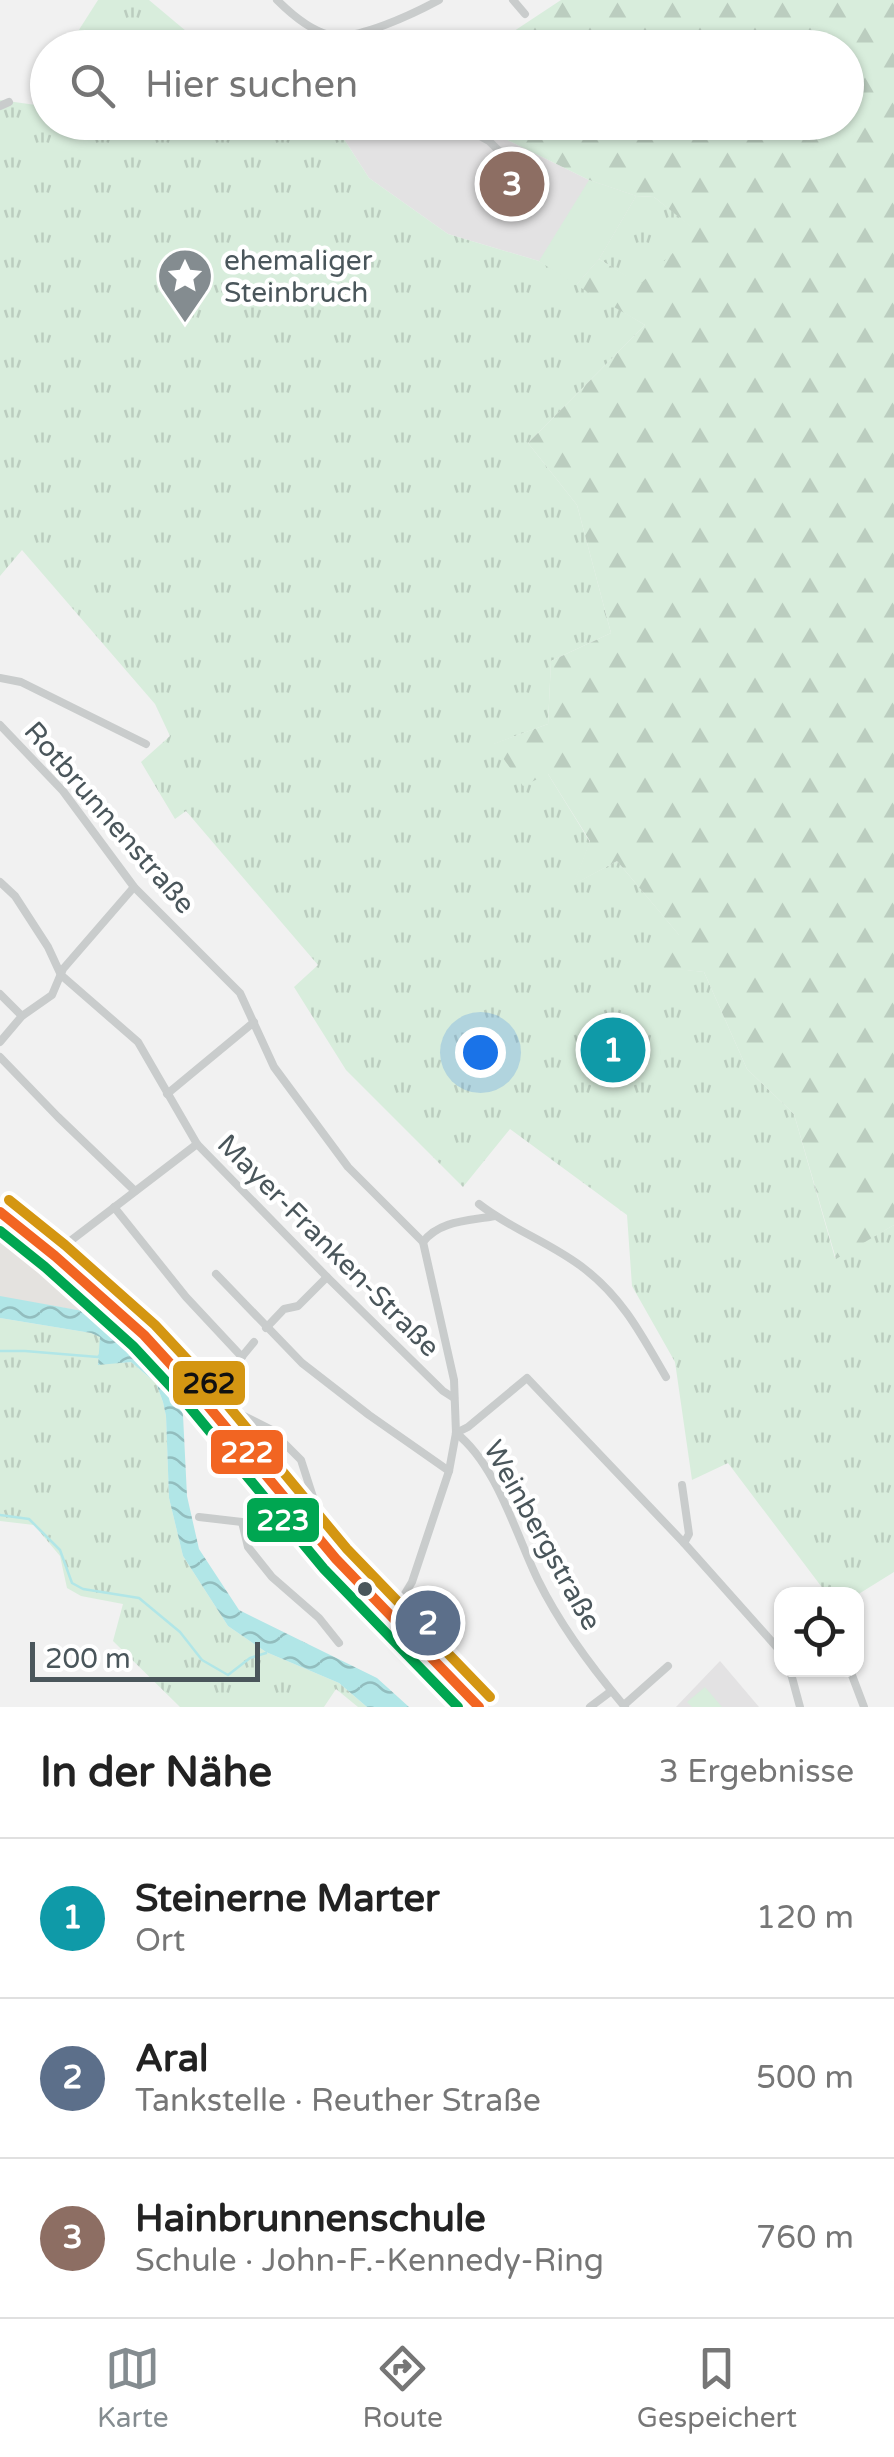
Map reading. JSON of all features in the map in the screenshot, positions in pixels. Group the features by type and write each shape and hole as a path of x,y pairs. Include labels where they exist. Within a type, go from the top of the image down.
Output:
{"main road":[{"path":"0,1212 144,1334 305,1523 479,1707"}],"street":[{"path":"277,0 319,30"},
{"path":"366,30 390,24 439,0"},
{"path":"513,0 525,14"},
{"path":"487,140 507,159"},
{"path":"0,678 21,682 146,744"},
{"name":"Rotbrunnenstraße","path":"0,725 63,791 134,888 240,994 274,1067 348,1167 423,1242"},
{"name":"Mayer-Franken-Straße","path":"0,882 15,896 61,975 138,1042 197,1144 327,1278 454,1398"},
{"path":"0,1042 22,1016 52,995 63,969 134,888"},
{"path":"0,994 22,1016"},
{"path":"167,1094 254,1022"},
{"path":"0,1057 135,1191"},
{"path":"56,1257 69,1242 197,1144"},
{"path":"478,1204 585,1269 623,1304 666,1377"},
{"path":"114,1207 186,1296 242,1357"},
{"path":"391,1617 412,1582 449,1471 456,1434 454,1380 423,1242 431,1232 449,1224 495,1216"},
{"path":"216,1274 302,1363 449,1471"},
{"path":"266,1328 284,1309 298,1306 327,1278"},
{"path":"215,1400 217,1387 254,1342"},
{"path":"456,1434 526,1378 684,1543 774,1645"},
{"path":"198,1394 270,1429 301,1460 313,1497 305,1523 199,1517"},
{"name":"Weinbergstraße","path":"456,1434 468,1442 502,1496 546,1595 610,1692 625,1706"},
{"path":"682,1485 689,1534 684,1543"},
{"path":"242,1522 248,1546 272,1577 319,1618 339,1643"},
{"path":"625,1706 668,1666"},
{"path":"792,1677 800,1707"},
{"path":"853,1677 864,1707"},
{"path":"590,1707 610,1692"}],"shaded area":[{"path":"345,140 508,140 589,180 636,196 599,259 576,285 539,261 448,234 369,178"},
{"path":"0,1215 102,1299 94,1313 0,1297"},
{"path":"720,1661 759,1707 676,1707"}],"green space":[{"path":"98,0 149,0 185,30 79,30"},
{"path":"561,0 894,0 894,1225 836,1259 794,1114 747,1069 704,972 624,964 679,935 617,861 573,885 590,841 548,774 523,786 493,744 548,724 551,661 611,633 577,505 528,443 645,325 576,285 599,259 640,284 696,231 654,197 636,196 589,180 508,140 864,140 864,30 516,30"},
{"path":"0,100 30,104 30,140 345,140 369,178 448,234 539,261 645,325 528,443 577,505 611,633 551,661 548,724 494,744 548,774 590,842 574,884 617,861 680,936 627,963 704,972 747,1069 794,1114 835,1258 894,1225 894,1572 864,1591 864,1587 822,1587 728,1463 692,1480 675,1362 632,1286 627,1215 510,1129 463,1187 346,1070 294,987 318,965 186,811 175,819 141,762 170,736 155,704 22,550 0,576"},
{"path":"589,180 636,196 599,259 576,285 539,261"},
{"path":"636,196 654,197 697,231 640,285 599,259"},
{"path":"0,1318 101,1337 98,1364 131,1362 156,1383 166,1416 169,1498 183,1556 228,1626 266,1652 339,1683 367,1707 358,1707 336,1689 324,1707 180,1707 113,1641 123,1604 81,1596 67,1588 60,1556 34,1525 0,1521"},
{"path":"705,1687 722,1707 692,1707 687,1702"}],"water":[{"path":"0,1296 94,1313 160,1367 178,1397 183,1415 187,1496 199,1549 239,1610 377,1678 409,1707 367,1707 339,1683 266,1652 228,1626 183,1556 169,1498 166,1416 156,1383 131,1362 98,1365 100,1337 91,1333 0,1318"}],"waterway":[{"path":"0,1351 100,1355"},
{"path":"0,1515 29,1519 60,1550 72,1583 83,1589 139,1598 180,1632 202,1660 228,1675 250,1658 266,1653"}],"transit line":[{"name":"262","path":"9,1200 155,1325 210,1384 347,1549 490,1697"},
{"name":"222","path":"0,1212 144,1335 336,1559 479,1707"},
{"name":"223","path":"0,1231 133,1346 187,1404 324,1569 458,1707"}],"place":[{"name":"Hainbrunnenschule","path":"512,184"},
{"name":"ehemaliger Steinbruch","path":"185,325"},
{"name":"Steinerne Marter","path":"613,1050"},
{"name":"Aral","path":"428,1623"}]}
